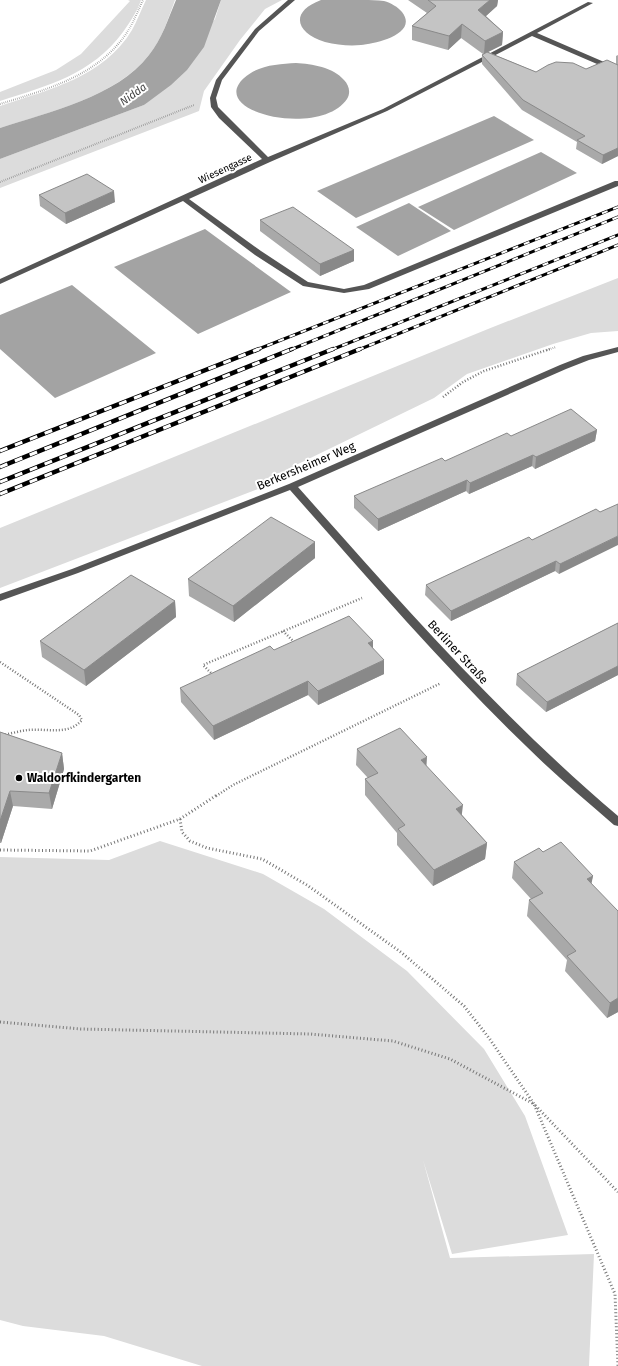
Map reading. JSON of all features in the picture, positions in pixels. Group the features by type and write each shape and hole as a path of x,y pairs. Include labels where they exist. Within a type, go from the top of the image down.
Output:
{"street":[{"path":"213,98 219,80 257,30 292,0"},
{"path":"581,0 592,1"},
{"path":"267,160 385,110 592,1"},
{"path":"531,33 618,71"},
{"name":"Wiesengasse","path":"0,282 267,160 222,116 215,107 213,98"},
{"path":"183,198 258,253 306,284 344,291 366,287 618,183"},
{"name":"Berkersheimer Weg","path":"0,598 69,574 292,486 563,367 586,358 618,349"},
{"name":"Berliner Straße","path":"292,486 459,674 544,757 618,822"}],"path":[{"path":"0,104 70,79 94,65 116,47 134,19 143,0"},
{"path":"0,182 213,98"},
{"path":"218,681 203,666 383,589"},
{"path":"283,631 298,646"},
{"path":"0,662 79,715 82,720 77,726 69,730 28,730 0,736"},
{"path":"213,675 220,672"},
{"path":"0,850 90,851 180,819 232,785 459,674"},
{"path":"180,819 182,832 190,841 207,848 262,859 307,885 402,953 464,1006 489,1038 534,1104 618,1192"},
{"path":"0,1022 81,1030 310,1034 393,1041 450,1059 534,1104 615,1294 618,1366"}],"shaded area":[{"path":"128,0 141,0 131,21 123,32 111,47 97,59 68,77 35,90 0,101 0,92 56,70 81,54 130,1"},
{"path":"146,0 175,0 164,29 154,49 135,70 119,82 80,101 0,128 0,106 74,80 106,59 120,46 132,30"},
{"path":"221,0 282,0 265,9 240,40 204,91 199,111 0,188 0,159 144,105 215,19"},
{"path":"618,278 618,331 591,333 553,344 467,374 434,398 294,466 258,489 0,588 0,528 488,329"},
{"path":"160,841 263,874 324,909 407,971 484,1049 525,1116 568,1235 452,1254 423,1160 450,1258 594,1254 589,1366 202,1366 104,1336 23,1326 0,1320 0,857 109,860"}],"water":[{"name":"Nidda","path":"176,0 221,0 204,47 187,70 171,85 144,105 0,159 0,128 80,101 119,82 135,70 154,49"},
{"path":"321,0 384,1 394,5 402,12 406,20 405,26 400,32 376,43 348,45 325,42 308,33 300,22 304,10"},
{"path":"296,63 322,67 334,72 346,82 349,92 347,99 334,111 315,117 293,119 272,116 253,110 240,102 236,91 244,78 262,68"},
{"path":"494,116 534,140 356,218 317,191"},
{"path":"541,152 577,173 454,230 418,207"},
{"path":"409,203 451,231 398,256 356,227"},
{"path":"205,229 291,292 198,334 114,267"},
{"path":"72,285 156,353 55,398 0,349 0,315"}],"building":[{"path":"428,0 490,0 478,10 503,32 485,41 462,24 449,36 412,26 436,6"},
{"path":"487,52 536,72 556,62 573,63 586,69 607,60 618,65 618,148 603,155 577,140 585,136 523,100 482,55"},
{"path":"87,174 114,191 65,213 39,195"},
{"path":"293,207 354,250 320,264 260,220"},
{"path":"571,409 597,430 536,457 533,455 470,483 467,480 378,519 354,496 442,458 445,461 507,433 511,436"},
{"path":"618,504 618,536 560,564 556,561 451,611 426,585 529,537 532,540 596,509 600,512"},
{"path":"271,517 315,542 233,606 188,579"},
{"path":"131,575 175,601 84,670 40,641"},
{"path":"349,616 373,641 368,643 384,660 318,691 308,681 213,726 180,688 270,646 274,650"},
{"path":"618,623 618,666 547,702 517,674"},
{"path":"400,728 427,757 421,760 463,805 456,809 487,843 434,870 398,829 405,825 365,779 378,773 357,749"},
{"path":"0,732 62,753 49,793 10,791 0,821"},
{"path":"561,842 593,876 587,879 618,911 618,998 610,1003 567,956 576,951 529,900 543,893 514,862 539,848 543,852"}],"railway":[{"path":"256,350 618,207"},
{"path":"290,350 618,217"},
{"path":"331,350 618,235"},
{"path":"358,350 618,245"},
{"path":"0,451 259,349"},
{"path":"0,467 292,349"},
{"path":"0,482 333,349"},
{"path":"0,494 360,349"}],"place":[{"name":"Waldorfkindergarten","path":"19,778"}]}
